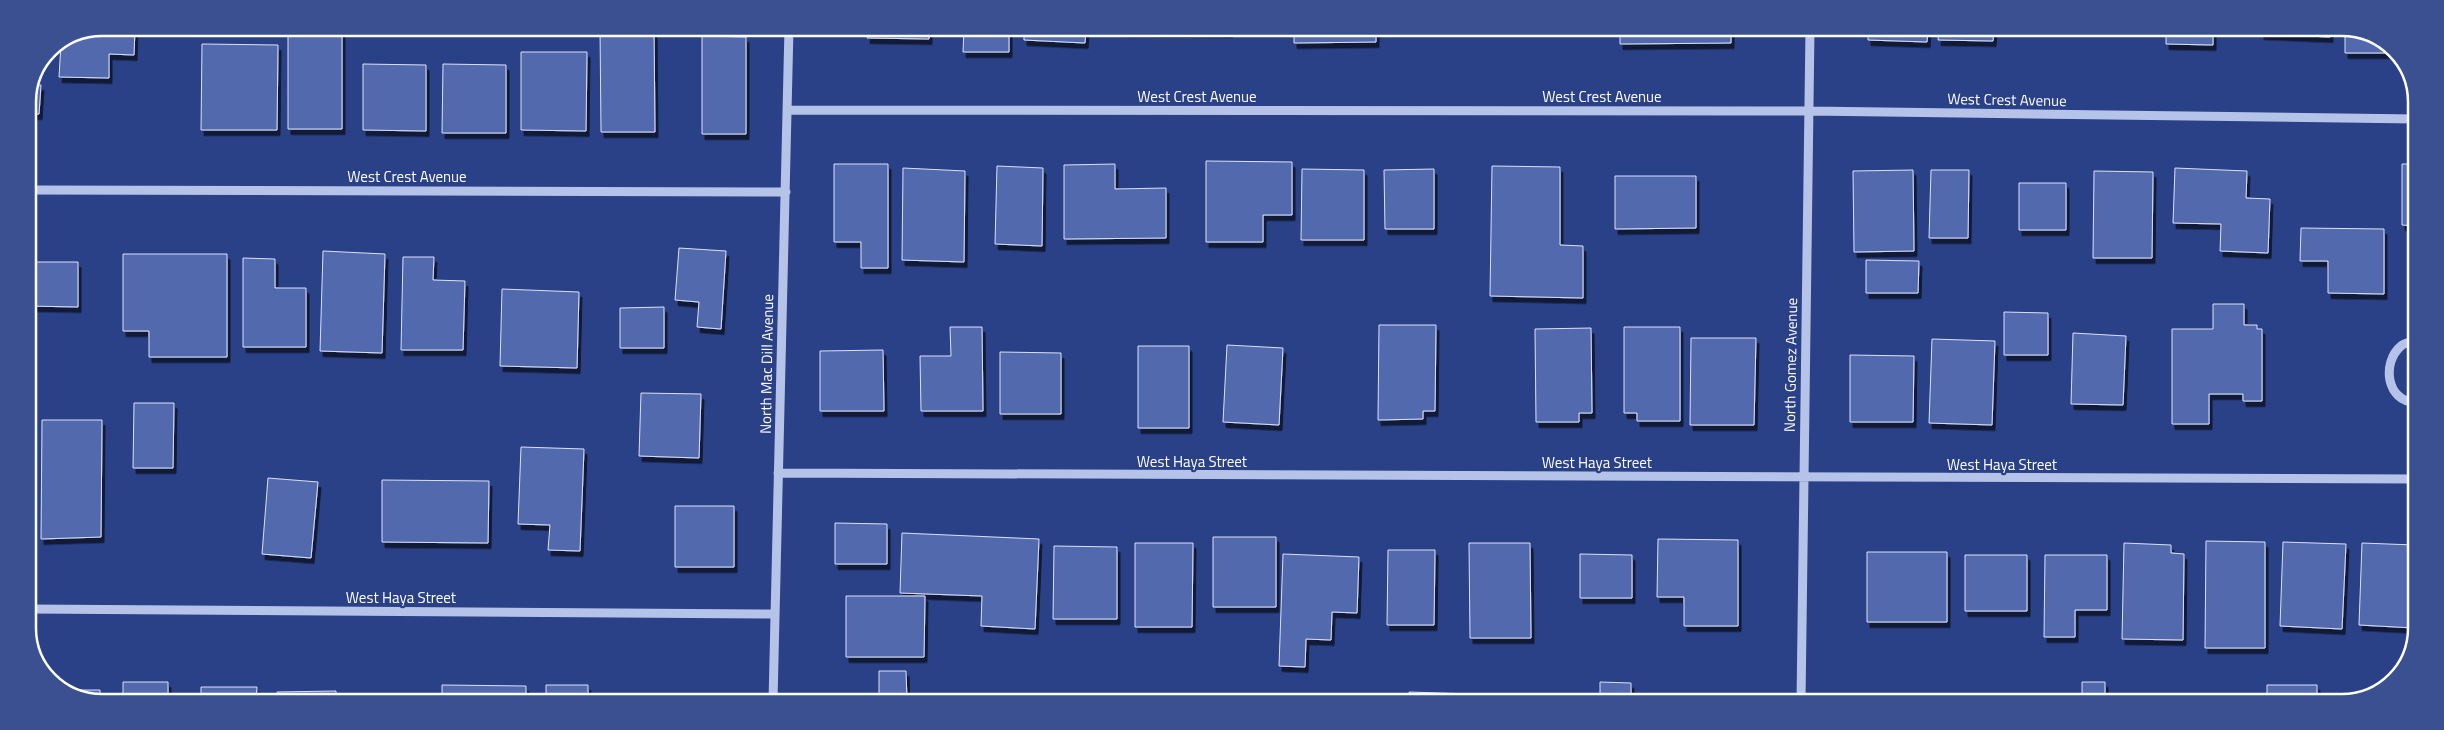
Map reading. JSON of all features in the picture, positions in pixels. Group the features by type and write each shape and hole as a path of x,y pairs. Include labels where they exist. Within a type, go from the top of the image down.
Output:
{"street":[{"name":"North Mac Dill Avenue","path":"773,694 790,36"},
{"name":"North Gomez Avenue","path":"1801,694 1810,36"},
{"name":"West Crest Avenue","path":"788,110 1809,111 2408,119"},
{"name":"West Crest Avenue","path":"36,190 786,192"},
{"path":"2408,343 2401,346 2392,358 2389,371 2391,386 2396,396 2408,402"},
{"name":"West Haya Street","path":"778,474 2408,479"},
{"name":"West Haya Street","path":"36,609 775,614"}],"building":[{"path":"135,36 134,55 109,54 109,78 59,77 61,51 65,47 89,38"},
{"path":"288,36 342,36 342,129 288,129"},
{"path":"600,36 654,36 655,132 601,132"},
{"path":"702,36 746,37 746,134 702,134"},
{"path":"867,36 929,36 929,39 867,38"},
{"path":"964,36 1009,36 1009,52 963,52"},
{"path":"1024,36 1086,36 1085,43 1024,40"},
{"path":"1294,36 1376,36 1376,42 1294,43"},
{"path":"1620,36 1731,36 1731,43 1620,44"},
{"path":"1868,36 1928,36 1927,42 1868,40"},
{"path":"1938,36 1993,36 1993,41 1938,40"},
{"path":"2166,36 2213,36 2213,45 2166,44"},
{"path":"2345,36 2359,38 2379,47 2385,53 2345,53"},
{"path":"202,44 278,45 277,130 201,130"},
{"path":"521,52 587,52 586,131 521,130"},
{"path":"363,64 426,65 426,131 363,130"},
{"path":"443,64 506,65 506,133 442,133"},
{"path":"39,85 41,85 39,114 36,114 36,102"},
{"path":"1206,161 1292,162 1292,215 1263,215 1263,242 1206,242"},
{"path":"834,164 888,164 888,268 861,268 861,242 834,242"},
{"path":"1115,164 1115,189 1166,188 1166,238 1064,239 1064,165"},
{"path":"2402,164 2408,164 2408,225 2402,225"},
{"path":"997,166 1043,168 1042,246 995,244"},
{"path":"1492,166 1560,167 1560,245 1583,246 1583,298 1490,296"},
{"path":"903,168 965,171 964,262 902,260"},
{"path":"2175,168 2247,171 2246,198 2270,199 2268,253 2220,251 2221,224 2173,223"},
{"path":"1302,169 1364,170 1364,240 1301,240"},
{"path":"1434,169 1434,229 1385,229 1384,170"},
{"path":"1913,170 1914,251 1854,252 1853,171"},
{"path":"1931,170 1969,170 1968,238 1929,238"},
{"path":"2094,171 2153,172 2152,258 2093,258"},
{"path":"1615,176 1696,176 1696,228 1615,229"},
{"path":"2019,183 2066,183 2066,230 2019,230"},
{"path":"2301,228 2384,229 2384,294 2328,293 2328,261 2300,261"},
{"path":"679,248 726,251 721,329 697,327 699,302 675,300"},
{"path":"323,251 385,254 382,353 320,351"},
{"path":"123,254 227,254 227,357 149,357 149,331 123,331"},
{"path":"403,257 434,257 433,280 465,281 463,350 401,350"},
{"path":"243,258 275,259 275,288 306,288 306,347 243,347"},
{"path":"1866,260 1919,261 1918,293 1866,293"},
{"path":"36,262 78,262 78,307 36,306"},
{"path":"502,289 579,292 577,368 500,366"},
{"path":"2213,304 2244,304 2244,325 2257,325 2257,329 2262,329 2262,401 2243,401 2243,394 2209,394 2209,424 2172,424 2172,329 2213,329"},
{"path":"664,307 664,348 620,348 620,308"},
{"path":"2004,312 2048,313 2048,355 2004,355"},
{"path":"1379,325 1436,325 1435,411 1423,411 1423,419 1378,420"},
{"path":"950,327 982,327 983,411 921,411 920,356 951,356"},
{"path":"1624,327 1680,327 1680,421 1637,421 1637,413 1624,413"},
{"path":"1591,328 1592,413 1579,413 1579,422 1536,422 1535,329"},
{"path":"2073,333 2126,336 2123,405 2071,404"},
{"path":"1691,338 1756,338 1754,425 1690,425"},
{"path":"1932,339 1995,341 1992,425 1929,423"},
{"path":"1227,345 1283,348 1279,425 1223,422"},
{"path":"1138,346 1189,346 1189,428 1138,428"},
{"path":"883,350 884,411 820,411 820,351"},
{"path":"1000,352 1061,353 1061,414 1000,414"},
{"path":"1850,355 1914,356 1913,422 1850,422"},
{"path":"641,393 701,394 699,458 639,456"},
{"path":"134,403 174,403 173,468 133,468"},
{"path":"42,420 102,420 101,537 41,539"},
{"path":"521,447 584,449 580,551 548,550 550,525 518,524"},
{"path":"268,478 318,482 311,558 262,554"},
{"path":"382,480 489,481 488,543 382,542"},
{"path":"675,506 734,506 734,567 675,567"},
{"path":"835,523 887,524 887,564 835,564"},
{"path":"902,533 1039,539 1035,629 981,626 982,596 900,593"},
{"path":"1213,537 1276,537 1276,607 1213,607"},
{"path":"1658,539 1738,540 1738,626 1684,626 1684,597 1657,597"},
{"path":"2206,541 2265,542 2265,648 2205,648"},
{"path":"2283,542 2346,544 2342,629 2280,626"},
{"path":"1135,543 1193,543 1192,627 1135,627"},
{"path":"1469,543 1530,543 1531,638 1470,638"},
{"path":"2124,543 2171,545 2171,553 2184,554 2183,640 2122,639"},
{"path":"2362,543 2408,545 2408,628 2359,625"},
{"path":"1054,546 1117,547 1117,619 1053,619"},
{"path":"1388,550 1435,550 1434,625 1387,625"},
{"path":"1867,552 1947,552 1947,622 1867,622"},
{"path":"1283,554 1359,557 1357,613 1332,612 1331,640 1306,639 1305,667 1279,666"},
{"path":"1580,554 1632,555 1632,598 1580,598"},
{"path":"1965,555 2027,555 2027,611 1965,611"},
{"path":"2045,555 2107,555 2107,610 2075,610 2075,637 2044,637"},
{"path":"846,596 925,596 924,657 846,657"},
{"path":"879,671 906,671 907,694 879,694"},
{"path":"123,682 168,682 168,694 123,694"},
{"path":"1600,682 1631,683 1631,694 1600,694"},
{"path":"2082,682 2105,682 2105,694 2082,694"},
{"path":"442,685 526,686 526,694 442,694"},
{"path":"546,685 588,685 588,694 546,694"},
{"path":"2267,685 2317,685 2317,694 2267,694"},
{"path":"201,687 257,687 256,694 201,694"},
{"path":"80,690 100,690 100,694"},
{"path":"336,691 336,694 277,694 277,692"},
{"path":"1409,692 1471,694 1409,694"}]}
